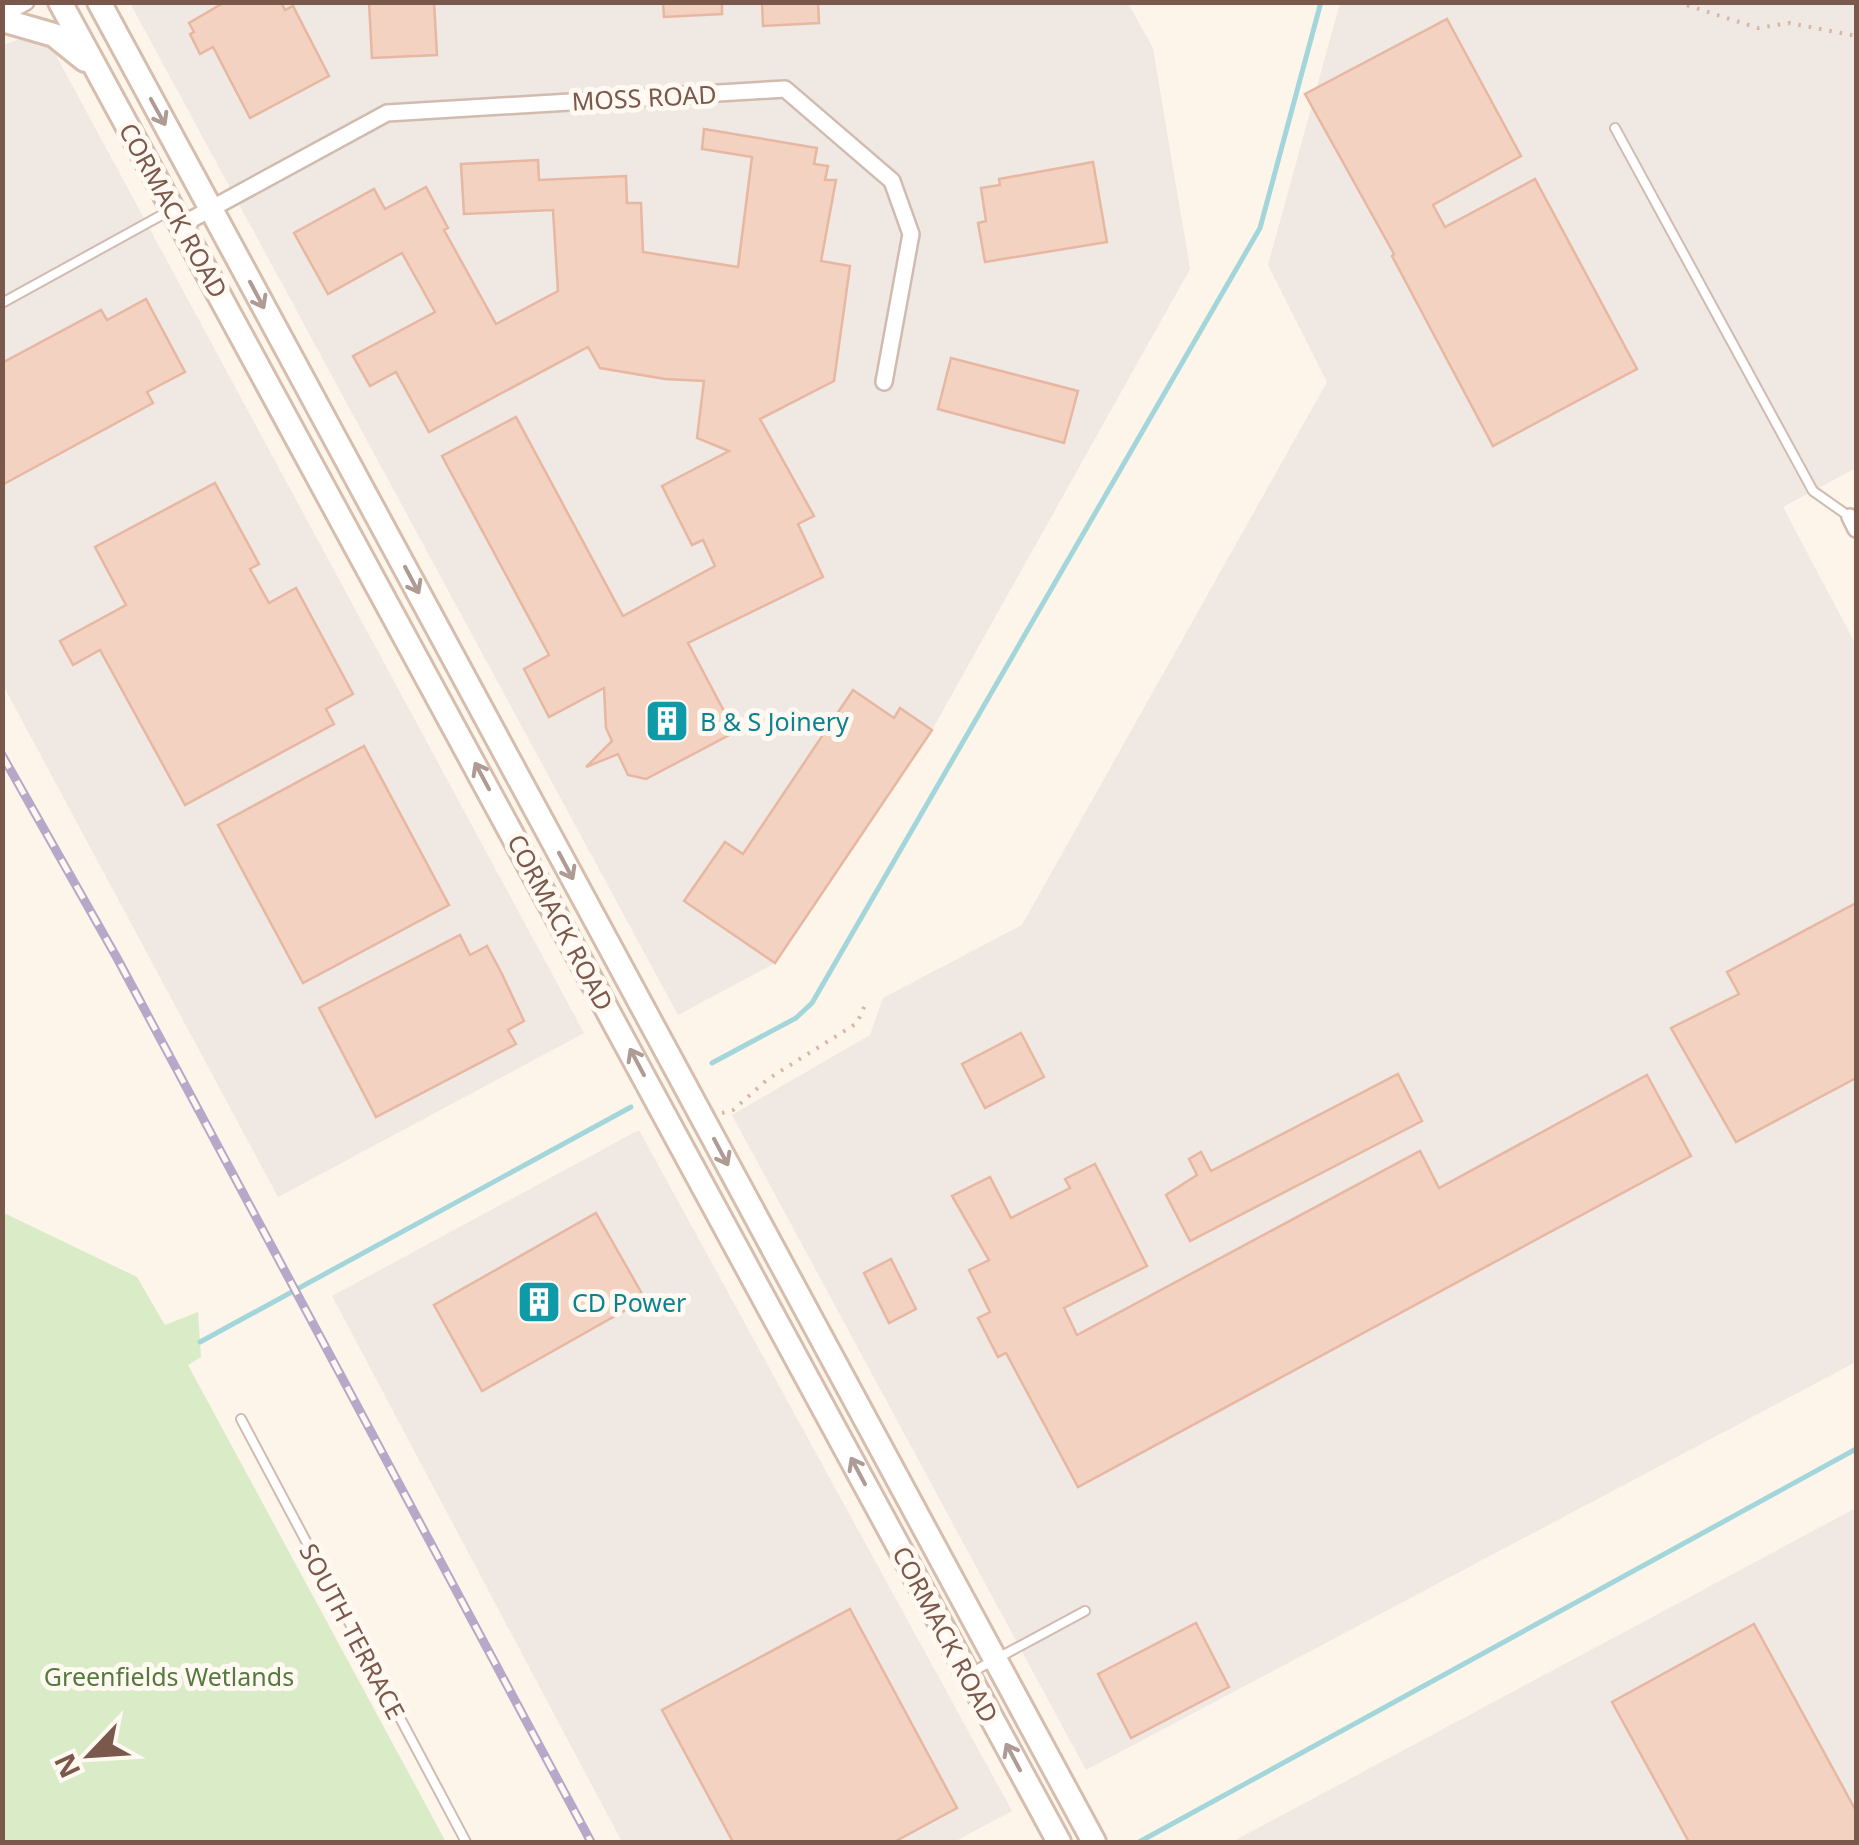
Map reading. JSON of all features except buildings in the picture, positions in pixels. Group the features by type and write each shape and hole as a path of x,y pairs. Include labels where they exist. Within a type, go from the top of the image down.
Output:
{"street":[{"path":"2,18 26,2"},
{"name":"CORMACK ROAD","path":"60,2 1056,1842"},
{"path":"77,2 112,26"},
{"name":"CORMACK ROAD","path":"98,2 1094,1842"},
{"path":"2,18 54,36 92,66"},
{"name":"MOSS ROAD","path":"178,216 211,209 387,113 784,89 892,181 911,234 884,382"}],"lane":[{"path":"1614,128 1812,490 1853,523"},
{"path":"2,303 178,216"},
{"name":"SOUTH TERRACE","path":"241,1419 466,1842"},
{"path":"968,1674 1085,1611"}],"path":[{"path":"1677,2 1758,28 1789,22 1856,36"},
{"path":"703,1120 732,1110 768,1079 858,1022 864,1005"}],"shaded area":[{"path":"130,3 1128,3 1153,48 1190,269 932,730 775,963 678,1015"},
{"path":"1340,3 1856,3 1856,468 1783,507 1856,645 1856,1362 1086,1770 732,1115 870,1035 883,998 1022,925 1327,382 1268,265"},
{"path":"24,38 52,48 584,1033 278,1197 3,685 2,45"},
{"path":"639,1130 1012,1811 954,1842 622,1842 332,1296"},
{"path":"1856,1508 1856,1842 1232,1842"}],"green space":[{"name":"Greenfields Wetlands","path":"2,1212 137,1277 165,1325 198,1312 201,1357 188,1365 446,1842 3,1842"}],"waterway":[{"path":"712,1063 796,1018 812,1003 1260,228 1321,2"},
{"path":"200,1342 631,1107"},
{"path":"1139,1842 1856,1449"}],"railway":[{"path":"2,755 117,958 591,1842"}],"place":[{"name":"B & S Joinery","path":"667,721"},
{"name":"CD Power","path":"539,1302"}]}
